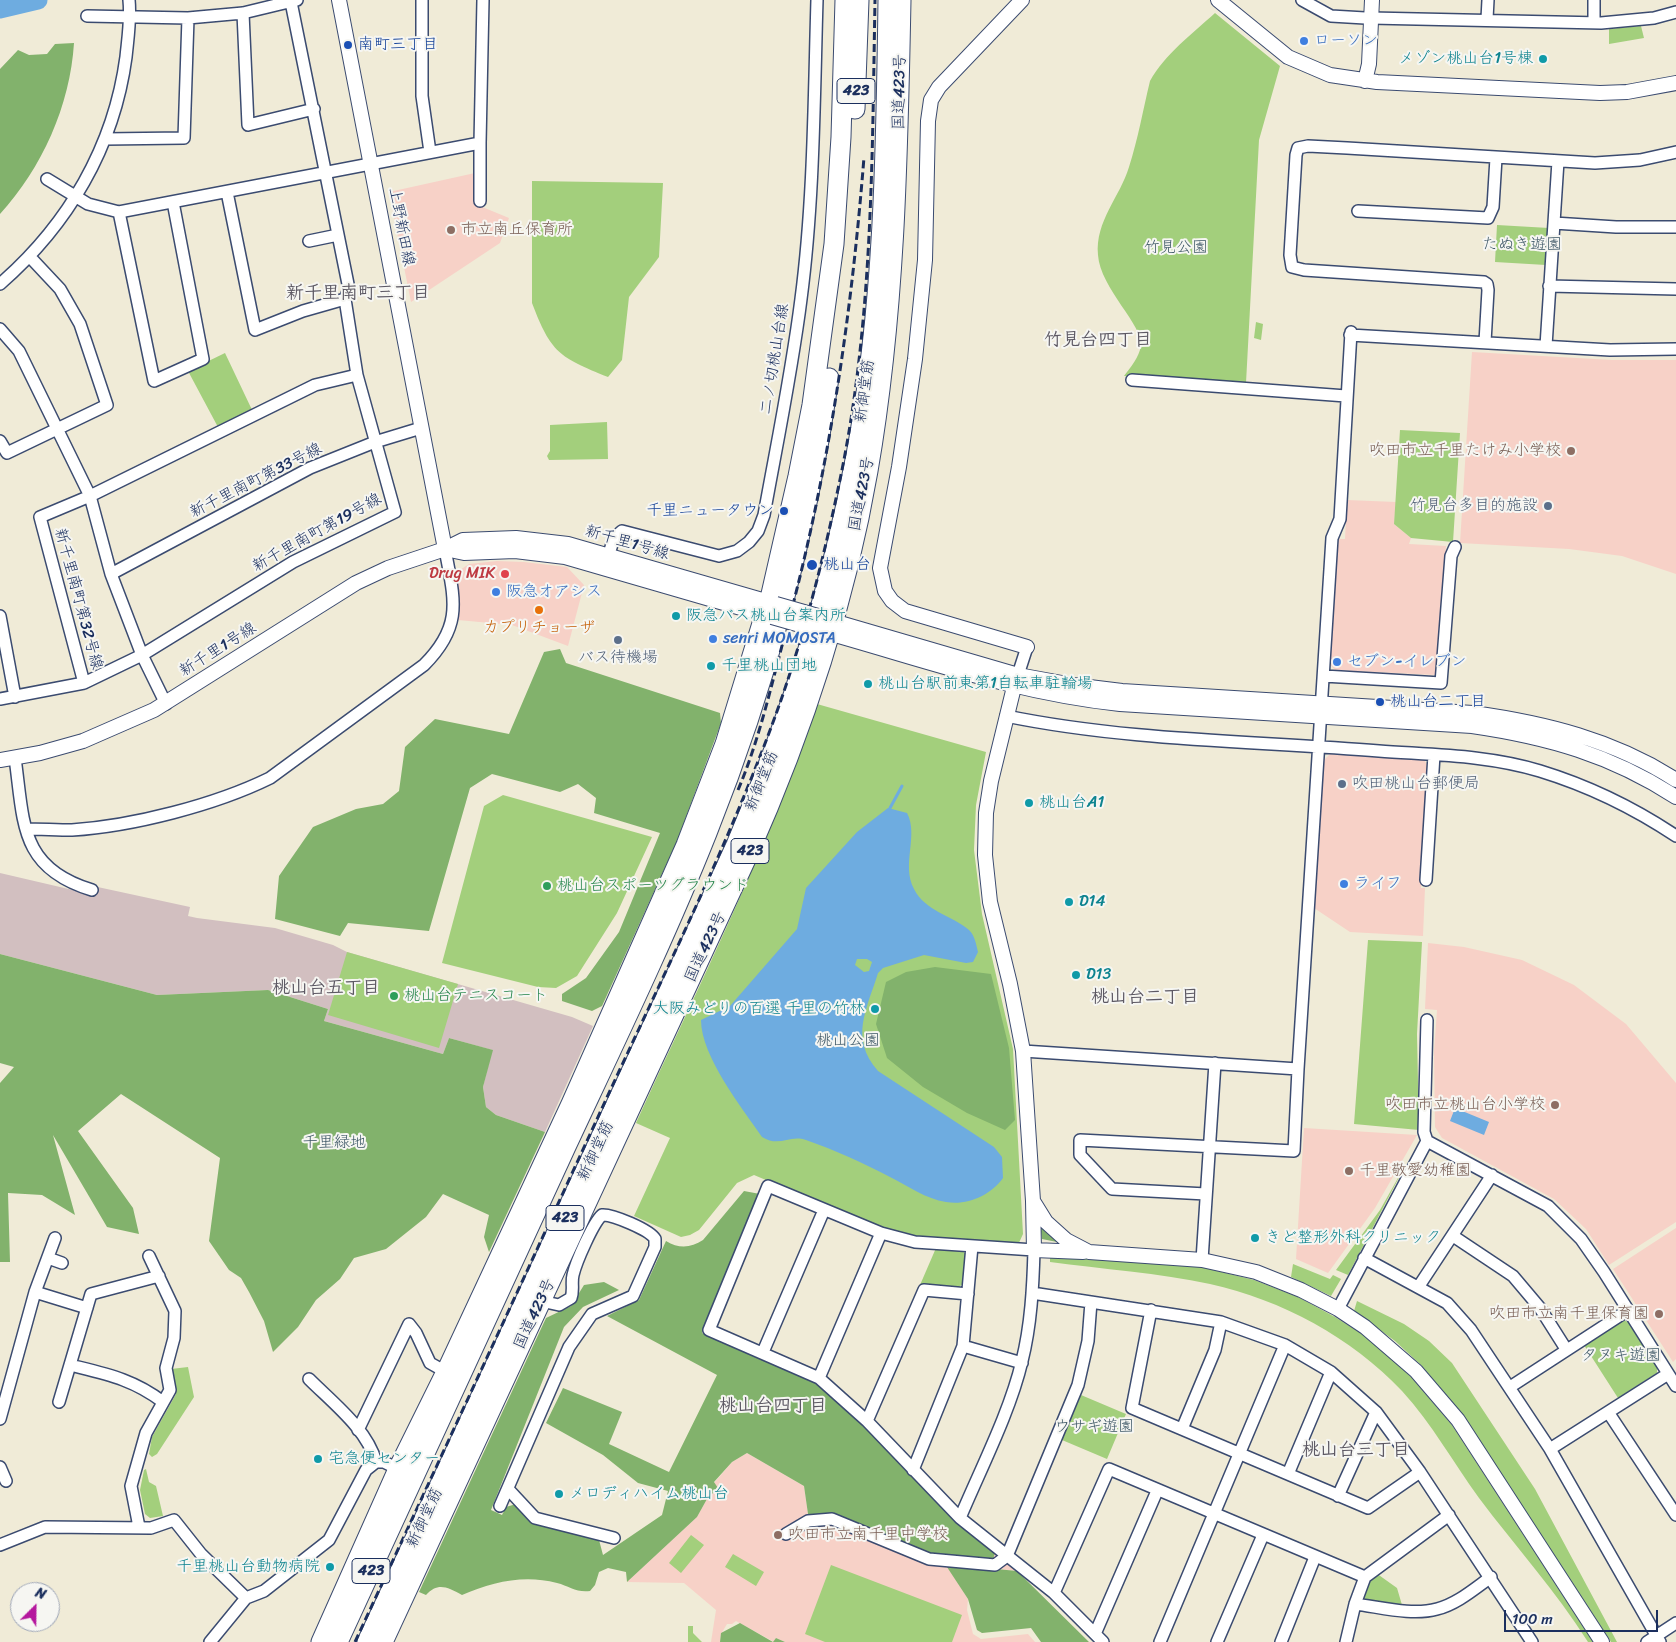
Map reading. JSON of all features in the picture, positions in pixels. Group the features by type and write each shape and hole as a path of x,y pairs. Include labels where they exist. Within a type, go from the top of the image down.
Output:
{"highway":[{"name":"423","path":"322,1642 398,1469 446,1372 571,1104 700,812 770,610 814,395 834,244 841,137 845,0"},
{"name":"新御堂筋","path":"338,1642 653,960 704,840 737,752 771,645 812,479 829,380 846,246 858,51 858,0"},
{"name":"新御堂筋","path":"367,1642 561,1227 750,812 789,710 824,598 856,453 874,329 880,251 888,0"},
{"name":"国道423号","path":"383,1642 623,1126 768,807 803,716 827,626 856,531 871,447 887,332 893,262 899,137 901,0"},
{"path":"887,50 899,137"},
{"path":"841,137 858,51"},
{"path":"535,1215 571,1104"},
{"path":"561,1227 623,1126"}],"street":[{"path":"0,284 30,257 76,197 105,139 122,83 131,17 129,0"},
{"name":"上野新田線","path":"338,0 372,163 445,549"},
{"path":"422,0 422,96 430,152"},
{"path":"480,201 483,0"},
{"name":"二ノ切桃山台線","path":"606,561 614,538 622,531 719,556 737,551 749,542 758,531 764,515 790,374 801,297 810,196 817,0"},
{"path":"960,1518 1012,1394 1022,1363 1032,1293 1034,1250 1033,1201 1023,1051 1010,984 990,902 985,855 986,813 1006,716 1027,647 905,611 885,591 880,568 899,466 915,359 924,260 928,121 931,100 939,87 1022,0"},
{"path":"1218,0 1288,58 1330,75 1365,81 1600,93 1627,92 1676,83"},
{"path":"1302,0 1331,16 1368,18 1594,22 1633,21 1676,12"},
{"path":"1365,0 1368,18"},
{"path":"1365,81 1363,64 1372,0"},
{"path":"1487,19 1488,0"},
{"path":"1594,0 1594,22"},
{"path":"86,16 188,18 243,13 294,1"},
{"name":"新千里南町第19号線","path":"0,699 84,683 142,655 293,562 395,512 357,375 345,299 348,289 294,1"},
{"path":"243,13 248,125 314,109"},
{"path":"105,139 184,138 188,18"},
{"path":"47,179 88,204 119,212 480,143"},
{"path":"1485,342 1488,290 1484,282 1304,270 1292,267 1290,255 1295,160 1298,148 1308,146 1496,158 1617,162 1640,160 1676,152"},
{"path":"1358,211 1488,218 1493,207 1496,158"},
{"path":"1546,346 1558,161"},
{"path":"227,192 255,330 302,311 345,299"},
{"path":"119,212 154,381 203,358 174,202"},
{"path":"1554,223 1616,227 1676,227"},
{"path":"308,241 338,235"},
{"path":"0,441 7,454 107,405 80,324 60,289 30,257"},
{"path":"1549,286 1676,289"},
{"path":"0,329 19,351 54,419 56,430 90,496 111,574 142,655 166,704"},
{"path":"1206,1194 1112,1189 1080,1155 1080,1140 1294,1151 1323,711 1332,538 1340,519 1350,334 1610,350 1676,349"},
{"path":"90,496 315,385 357,375"},
{"path":"1132,380 1346,396"},
{"name":"新千里南町第33号線","path":"111,574 310,468 375,442 421,428"},
{"name":"新千里南町第32号線","path":"84,683 40,517 90,496"},
{"path":"1324,676 1441,683 1450,556 1455,547"},
{"path":"26,829 70,830 109,826 243,792 270,778 424,665 438,651 447,638 454,612 454,598 445,549"},
{"name":"新千里1号線","path":"0,760 48,751 101,735 166,704 356,583 388,568 445,549 464,553 515,551 606,561 1016,681 1073,685 1323,711"},
{"path":"0,616 15,697"},
{"path":"1323,711 1473,713 1521,720 1577,733 1615,748 1676,780"},
{"path":"1323,711 1472,726 1519,733 1575,747 1610,761 1647,778 1676,797"},
{"path":"1006,716 1102,732 1476,757 1539,770 1586,787 1645,816 1676,836"},
{"path":"1426,880 1434,755"},
{"path":"15,758 26,829 34,852 49,869 68,882 92,890"},
{"path":"1426,1020 1424,1132 1427,1141 1548,1206 1581,1239 1676,1386"},
{"path":"1023,1051 1298,1069"},
{"path":"1202,1260 1215,1063"},
{"path":"1338,1309 1427,1141"},
{"path":"1419,1286 1492,1175"},
{"path":"1157,1491 1099,1638 1054,1592 960,1518 867,1422 819,1378 710,1330 768,1186 881,1233 915,1242 1202,1260 1256,1272 1301,1290 1338,1309 1391,1347 1438,1394 1458,1420 1602,1642"},
{"path":"1033,1201 1046,1222 1066,1240 1089,1252"},
{"path":"763,1352 824,1210"},
{"path":"500,1506 569,1347 592,1314 633,1296 655,1247 656,1242 653,1235 611,1216 602,1215 596,1223 573,1274 571,1298 559,1305 541,1301"},
{"path":"819,1378 881,1233"},
{"path":"1453,1236 1513,1276 1540,1308 1566,1349"},
{"path":"0,1419 1,1404 35,1292 55,1238"},
{"path":"913,1470 963,1346 972,1246"},
{"path":"139,1527 131,1486 146,1433 170,1390 166,1368 174,1338 175,1311 149,1256"},
{"path":"48,1258 62,1263"},
{"path":"1364,1258 1419,1286 1447,1303 1471,1330 1550,1449 1655,1640 1676,1623"},
{"path":"59,1402 91,1294 158,1276"},
{"path":"867,1422 924,1290 968,1294"},
{"path":"35,1292 86,1308"},
{"path":"1032,1293 1221,1322 1285,1345 1331,1372 1376,1412 1420,1472 1491,1577 1532,1642"},
{"path":"868,1541 904,1554 929,1559 995,1565 1008,1556 1078,1385 1088,1341 1091,1302"},
{"path":"1151,1310 1132,1408 1368,1508 1420,1472"},
{"path":"1510,1387 1627,1310"},
{"path":"1182,1429 1215,1350 1221,1322"},
{"path":"358,1430 409,1324 416,1333 430,1363 446,1372"},
{"path":"1160,1642 1285,1345"},
{"path":"963,1346 1022,1363"},
{"path":"70,1365 131,1381 145,1388 163,1402"},
{"path":"1288,1474 1331,1372"},
{"path":"1550,1449 1668,1374"},
{"path":"309,1379 358,1430 372,1448 376,1462"},
{"path":"1338,1496 1376,1412"},
{"path":"1608,1412 1676,1514"},
{"path":"210,1642 246,1598 264,1591 329,1540 366,1470 376,1462 384,1462 398,1469"},
{"path":"1054,1592 1109,1469 1157,1491 1365,1577"},
{"path":"508,1489 535,1518 614,1538"},
{"path":"1346,1642 1355,1604 1365,1577 1449,1515"},
{"path":"786,1534 808,1521 832,1519 929,1559"},
{"path":"0,1545 45,1527 151,1528 174,1520 201,1554 246,1598"},
{"path":"1217,1642 1263,1534"},
{"path":"1281,1642 1315,1557"},
{"path":"1355,1604 1412,1611 1436,1610 1459,1600 1491,1577"}],"shaded area":[{"name":"市立南丘保育所","path":"475,173 475,204 509,218 500,243 411,302 389,192"},
{"name":"吹田市立千里たけみ小学校","path":"1472,352 1612,360 1676,360 1676,574 1622,556 1569,549 1460,543"},
{"path":"1347,500 1396,502 1394,524 1411,538 1409,544 1446,546 1438,670 1435,675 1335,670 1329,663 1338,539 1345,539"},
{"path":"497,561 567,567 584,585 568,646 512,625 458,620 459,599 454,574 469,564"},
{"path":"1330,754 1424,760 1428,766 1421,888 1425,888 1423,936 1350,932 1314,908 1324,760"},
{"path":"0,873 90,894 93,886 190,907 188,916 197,918 275,928 333,945 347,952 572,1017 593,1026 545,1132 496,1115 486,1107 483,1087 492,1050 449,1038 443,1054 324,1021 328,1009 268,990 157,995 0,954"},
{"name":"吹田市立桃山台小学校","path":"1428,943 1464,947 1522,960 1574,985 1626,1024 1676,1083 1676,1222 1609,1265 1586,1229 1554,1199 1442,1138 1435,1127 1434,1052 1437,1010 1425,1009"},
{"name":"千里敬愛幼稚園","path":"1304,1128 1417,1135 1375,1208 1328,1273 1296,1259"},
{"name":"吹田市立南千里保育園","path":"1676,1228 1676,1359 1673,1362 1613,1269"},
{"name":"吹田市立南千里中学校","path":"747,1453 804,1486 808,1514 825,1514 929,1556 995,1553 1017,1571 946,1564 968,1599 967,1610 973,1634 981,1639 1028,1634 1035,1642 785,1642 776,1638 774,1642 736,1621 732,1624 727,1624 721,1634 720,1642 711,1642 716,1610 684,1583 627,1582 697,1517 707,1499 718,1488 714,1483 732,1462"}],"green space":[{"name":"竹見公園","path":"1215,13 1280,66 1259,140 1246,383 1124,376 1138,354 1141,346 1140,338 1136,328 1113,293 1101,268 1098,255 1100,231 1129,167 1150,81 1171,53"},
{"path":"1641,26 1644,38 1609,44 1609,29"},
{"path":"74,43 67,90 51,135 29,177 0,214 0,69 18,50 29,55 47,54 55,44"},
{"path":"532,181 663,183 659,257 629,297 622,360 608,377 578,364 559,351 545,333 532,303"},
{"name":"たぬき遊園","path":"1497,225 1549,228 1546,265 1495,262"},
{"path":"1256,322 1263,324 1261,340 1254,338"},
{"path":"225,353 253,412 219,429 188,371"},
{"path":"607,422 608,459 549,460 547,456 550,451 550,425"},
{"path":"1400,430 1460,433 1453,542 1411,538 1394,524"},
{"path":"560,649 566,663 720,713 721,723 677,841 602,1006 592,1011 562,1001 562,994 586,978 619,932 660,833 594,813 596,798 578,784 560,792 492,774 470,788 429,931 348,923 340,936 275,919 279,876 313,827 356,809 383,804 399,791 405,747 435,719 509,734 544,652"},
{"name":"桃山公園","path":"817,704 986,752 976,805 974,850 982,914 1013,1049 1023,1234 1018,1245 912,1237 880,1228 754,1175 737,1183 699,1230 690,1235 681,1237 634,1216 670,1138 636,1123 755,863 798,758"},
{"name":"桃山台スポーツグラウンド","path":"503,795 652,837 617,913 577,976 556,988 538,987 442,963 484,806"},
{"path":"1368,940 1422,942 1417,1034 1419,1130 1354,1124"},
{"name":"桃山台テニスコート","path":"347,952 458,984 439,1048 328,1015"},
{"name":"千里緑地","path":"0,954 157,995 268,990 328,1009 324,1021 443,1054 449,1038 493,1050 483,1087 486,1107 496,1115 545,1132 489,1252 484,1237 489,1215 443,1194 426,1217 386,1249 354,1258 340,1279 316,1300 298,1327 273,1352 264,1321 241,1278 229,1270 209,1241 220,1158 121,1094 78,1131 133,1208 139,1234 107,1227 53,1135 75,1215 42,1195 8,1193 10,1262 0,1262 0,1083 14,1067 0,1063"},
{"path":"935,967 991,974 1009,1048 1015,1120 1005,1130 967,1113 923,1087 887,1058 876,1024 886,982 906,972"},
{"path":"1407,1162 1348,1275 1336,1270 1380,1210"},
{"path":"744,1191 760,1194 702,1333 793,1371 822,1386 847,1408 951,1517 995,1553 992,1562 929,1556 825,1514 815,1517 808,1514 804,1486 747,1453 732,1462 714,1482 718,1488 707,1499 697,1517 627,1582 626,1572 608,1568 599,1572 595,1585 590,1591 581,1591 545,1580 520,1579 485,1586 462,1595 443,1587 435,1588 426,1595 419,1592 546,1318 571,1306 584,1285 604,1282 619,1290 583,1307 564,1327 491,1510 502,1515 506,1507 516,1504 599,1540 603,1555 662,1515 668,1491 638,1483 603,1455 546,1423 563,1388 622,1412 609,1444 669,1472 717,1375 607,1316 639,1300 666,1241 685,1246 694,1245 703,1240"},
{"path":"1040,1224 1057,1242 1042,1239"},
{"path":"936,1248 961,1250 966,1254 964,1283 959,1287 920,1285"},
{"path":"1050,1256 1201,1267 1254,1280 1298,1297 1362,1334 1386,1353 1411,1377 1452,1425 1593,1642 1588,1642 1549,1587 1479,1498 1413,1404 1402,1391 1361,1354 1314,1323 1263,1300 1237,1291 1171,1277 1050,1262"},
{"path":"1293,1264 1330,1279 1333,1275 1341,1279 1331,1296 1291,1277"},
{"path":"1357,1301 1404,1324 1429,1341 1452,1363 1535,1489 1617,1642 1611,1642 1463,1415 1421,1365 1395,1341 1354,1311"},
{"name":"タヌキ遊園","path":"1622,1320 1629,1322 1657,1366 1657,1373 1618,1398 1584,1345"},
{"path":"188,1367 194,1397 157,1454 152,1457 149,1454 152,1437 176,1394 171,1369"},
{"name":"ウサギ遊園","path":"1081,1395 1126,1414 1107,1459 1062,1440"},
{"path":"146,1469 149,1482 156,1486 163,1516 150,1518 145,1514 140,1490 144,1470"},
{"path":"691,1535 704,1545 681,1573 669,1563"},
{"path":"733,1554 764,1572 756,1586 725,1567"},
{"path":"945,1564 1017,1571 1089,1642 1041,1642 1031,1628 982,1633 977,1630 968,1599"},
{"path":"831,1565 962,1615 952,1642 825,1642 805,1634"},
{"path":"1376,1573 1397,1588 1402,1605 1364,1601 1362,1598 1366,1585"},
{"path":"740,1623 773,1642 720,1642 721,1633"},
{"path":"688,1626 693,1626 693,1633 702,1642 688,1642"},
{"path":"776,1638 785,1642 773,1642"}],"water":[{"path":"888,808 907,813 911,831 909,870 910,880 914,889 931,908 969,930 975,940 978,952 973,962 966,963 924,955 883,968 878,973 869,999 862,1035 869,1059 878,1071 994,1147 1002,1157 1003,1178 985,1194 970,1201 954,1203 931,1198 859,1162 806,1140 774,1141 762,1137 724,1081 715,1065 703,1034 701,1020 730,1006 797,929 806,888 857,832","holes":["857,959 867,959 872,962 869,971 864,972 855,965"]},
{"path":"1455,1108 1489,1122 1484,1135 1450,1121"}],"waterway":[{"path":"0,9 38,0"},
{"path":"890,808 902,786"}],"railway":[{"path":"355,1642 713,869 751,779 790,673 817,581 838,489 850,428 858,368 864,307 871,184 875,0"},
{"path":"738,790 758,735 799,582 825,462 852,280 864,157"}],"place":[{"name":"ローソン","path":"1304,41"},
{"name":"南町三丁目","path":"348,45"},
{"name":"メゾン桃山台1号棟","path":"1543,59"},
{"name":"市立南丘保育所","path":"451,230"},
{"name":"吹田市立千里たけみ小学校","path":"1571,451"},
{"name":"竹見台多目的施設","path":"1548,506"},
{"name":"千里ニュータウン","path":"784,511"},
{"name":"桃山台","path":"812,565"},
{"name":"Drug MIK","path":"505,574"},
{"name":"阪急オアシス","path":"496,592"},
{"name":"カプリチョーザ","path":"539,610"},
{"name":"阪急バス桃山台案内所","path":"676,616"},
{"name":"senri MOMOSTA","path":"713,639"},
{"name":"バス待機場","path":"618,640"},
{"name":"セブン-イレブン","path":"1337,662"},
{"name":"千里桃山団地","path":"711,666"},
{"name":"桃山台駅前東第1自転車駐輪場","path":"868,684"},
{"name":"桃山台二丁目","path":"1380,702"},
{"name":"吹田桃山台郵便局","path":"1342,784"},
{"name":"桃山台A1","path":"1029,803"},
{"name":"ライフ","path":"1344,884"},
{"name":"桃山台スポーツグラウンド","path":"547,886"},
{"name":"D14","path":"1069,902"},
{"name":"D13","path":"1076,975"},
{"name":"桃山台テニスコート","path":"394,996"},
{"name":"大阪みどりの百選 千里の竹林","path":"875,1009"},
{"name":"吹田市立桃山台小学校","path":"1555,1105"},
{"name":"千里敬愛幼稚園","path":"1349,1171"},
{"name":"きど整形外科クリニック","path":"1255,1238"},
{"name":"吹田市立南千里保育園","path":"1659,1314"},
{"name":"宅急便センター","path":"318,1459"},
{"name":"メロディハイム桃山台","path":"559,1494"},
{"name":"吹田市立南千里中学校","path":"778,1535"},
{"name":"千里桃山台動物病院","path":"330,1567"}],"district":[{"name":"新千里南町三丁目","path":"358,293"},
{"name":"竹見台四丁目","path":"1098,340"},
{"name":"桃山台五丁目","path":"326,988"},
{"name":"桃山台二丁目","path":"1145,997"},
{"name":"桃山台四丁目","path":"773,1406"},
{"name":"桃山台三丁目","path":"1356,1450"}]}
